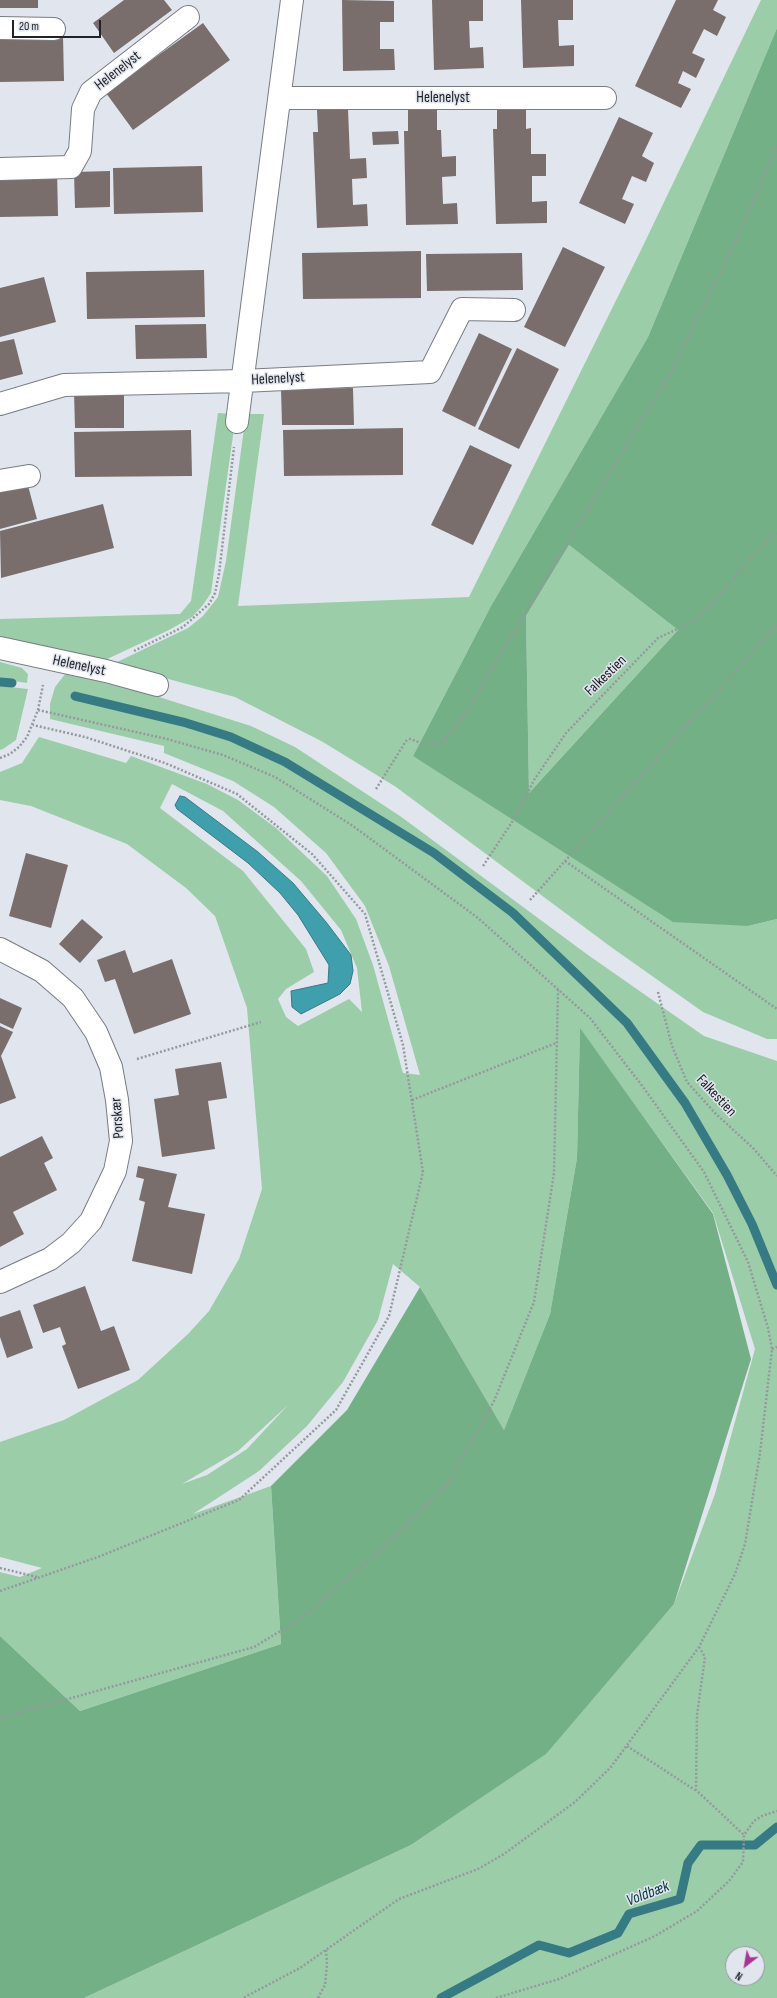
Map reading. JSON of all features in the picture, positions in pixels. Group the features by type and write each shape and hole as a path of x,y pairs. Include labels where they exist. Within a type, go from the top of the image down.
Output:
{"street":[{"name":"Helenelyst","path":"237,422 281,98 292,0"},
{"name":"Helenelyst","path":"0,169 71,167 80,151 83,109 91,92 188,16"},
{"path":"0,28 54,29"},
{"name":"Helenelyst","path":"281,98 605,98"},
{"name":"Helenelyst","path":"0,404 64,385 243,381 430,372 462,309 514,310"},
{"path":"0,481 29,476"},
{"name":"Helenelyst","path":"0,648 106,671 157,685"},
{"name":"Porskær","path":"0,949 42,971 73,998 96,1032 111,1067 117,1100 121,1141 115,1171 91,1221 71,1243 50,1259 0,1282"}],"path":[{"path":"376,789 406,741 410,739 424,744 442,743 461,720 675,365 740,232 777,145"},
{"path":"106,671 109,663 183,627 201,612 212,599 219,574 237,422"},
{"name":"Falkestien","path":"483,866 518,813 534,780 566,733 658,638 693,622 699,617 715,601 745,564 777,532"},
{"path":"530,900 777,625"},
{"path":"0,758 19,747 33,725 38,710 49,659"},
{"path":"38,710 166,739 223,755 275,777 354,826 478,918 590,1018 643,1087 704,1172 748,1262 768,1328 772,1349 760,1454 745,1544 735,1574 699,1647 611,1767 575,1802 504,1854 478,1869 399,1899 300,1968 243,1998"},
{"path":"0,1591 98,1557 239,1500 336,1410 389,1316 423,1172 403,1045 365,914 312,854 238,794 165,763 85,738 33,725"},
{"path":"565,861 777,1009"},
{"path":"0,1718 254,1647 302,1618 395,1537 446,1485 494,1401 534,1302 554,1173 558,990"},
{"name":"Falkestien","path":"658,992 672,1046 686,1082 754,1149 777,1176"},
{"path":"111,1067 261,1022"},
{"path":"412,1100 556,1043"},
{"path":"772,1349 777,1347"},
{"path":"0,1568 38,1578"},
{"path":"696,1790 698,1716 705,1657 699,1647"},
{"path":"627,1746 696,1790 744,1835"},
{"path":"496,1998 559,1979 655,1936 697,1911 730,1881 743,1862 744,1835 754,1821 762,1816 777,1811"},
{"path":"318,1998 325,1985 327,1964 326,1950"}],"green space":[{"path":"761,0 777,0 777,28 648,337 491,606 413,756 748,926 777,919 777,1039 767,1039 703,1012 611,947 396,787 323,742 235,697 113,664 188,628 203,616 218,597 226,561 246,414 264,414 238,606 469,597 641,250"},
{"path":"777,28 777,919 748,926 673,922 413,756 491,606 648,337","holes":["569,545 678,630 529,793 526,616"]},
{"path":"218,413 236,414 211,593 192,617 169,630 103,661 0,637 0,619 180,614 191,601"},
{"path":"569,545 678,630 529,793 526,616"},
{"path":"0,662 22,668 28,674 27,683 0,679"},
{"path":"66,673 159,697 251,726 295,747 400,816 588,955 704,1036 777,1061 777,1998 84,1998 411,1845 544,1755 674,1604 715,1494 755,1349 713,1213 580,1029 577,1158 550,1314 504,1430 420,1287 393,1264 378,1320 343,1382 307,1426 259,1471 193,1514 271,1486 281,1644 80,1711 0,1636 0,1572 20,1577 42,1568 0,1557 0,1442 64,1420 138,1380 188,1334 209,1311 239,1259 262,1189 247,1008 215,916 186,888 127,844 31,806 0,800 0,772 22,763 39,737 126,763 131,756 207,784 238,800 276,828 327,876 356,919 373,965 403,1073 420,1075 389,966 365,906 326,853 274,807 233,781 164,753 164,746 50,719 50,704 55,687","holes":["172,784 223,811 301,881 341,930 357,968 362,1012 349,999 298,1026 286,1017 278,999 286,989 314,972 306,949 243,871 160,808","288,1405 247,1449 207,1475 182,1484 238,1451"]},
{"path":"0,686 28,689 16,740 0,750"},
{"path":"580,1028 713,1214 751,1359 674,1604 546,1754 411,1845 84,1998 0,1998 0,1636 80,1711 281,1644 271,1486 347,1410 420,1287 504,1430 550,1314 577,1158"}],"water":[{"path":"180,796 185,797 258,852 293,883 326,922 351,955 353,971 350,984 340,994 301,1014 292,1007 291,991 328,983 329,965 298,915 280,893 248,863 177,809 175,805"}],"building":[{"path":"0,0 38,0 38,8 0,8"},
{"path":"124,0 164,0 172,10 114,53 93,23"},
{"path":"342,0 394,1 394,22 380,22 380,49 394,49 395,70 343,71"},
{"path":"432,0 483,0 483,21 469,21 470,48 483,47 484,68 434,70"},
{"path":"521,0 573,0 573,20 558,20 559,46 574,45 574,66 523,68"},
{"path":"676,0 718,0 713,10 726,17 717,36 704,29 692,53 705,59 696,78 683,71 678,83 691,89 681,108 635,86"},
{"path":"203,23 230,60 133,130 106,93"},
{"path":"0,36 63,36 64,81 0,82"},
{"path":"526,106 526,129 531,128 531,154 546,154 546,176 532,176 532,202 547,201 547,223 496,224 493,129 497,129 497,107"},
{"path":"408,108 437,108 437,130 441,130 442,157 456,156 456,176 442,177 443,204 457,203 458,224 406,225 404,131 408,131"},
{"path":"348,109 350,159 366,158 367,178 352,179 353,205 367,204 368,226 317,228 313,132 318,132 317,110"},
{"path":"619,117 653,133 642,156 654,163 646,182 632,176 622,199 634,204 625,224 579,203"},
{"path":"398,131 399,144 373,145 372,132"},
{"path":"202,166 203,212 114,214 113,168"},
{"path":"57,170 58,216 0,217 0,171"},
{"path":"110,171 110,207 75,208 74,172"},
{"path":"563,247 605,267 565,347 524,327"},
{"path":"421,251 421,298 303,299 302,253"},
{"path":"522,253 523,290 427,291 426,254"},
{"path":"204,270 205,317 87,319 86,272"},
{"path":"44,277 56,322 0,337 0,288"},
{"path":"206,324 207,358 136,359 135,325"},
{"path":"479,333 512,349 475,427 442,411"},
{"path":"14,339 23,374 0,380 0,342"},
{"path":"517,348 559,369 519,449 478,429"},
{"path":"353,388 354,425 282,425 281,389"},
{"path":"124,391 124,428 75,428 74,392"},
{"path":"403,428 403,475 284,476 283,430"},
{"path":"191,430 192,476 75,477 74,432"},
{"path":"470,445 512,465 473,545 431,525"},
{"path":"27,482 37,519 0,529 0,490"},
{"path":"103,504 114,548 1,578 0,531"},
{"path":"26,853 68,865 51,928 9,916"},
{"path":"82,919 103,937 80,963 59,944"},
{"path":"125,950 133,973 172,959 191,1014 134,1034 115,979 105,982 97,960"},
{"path":"0,998 22,1008 13,1029 0,1023"},
{"path":"0,1026 13,1032 1,1056 16,1098 0,1104"},
{"path":"221,1062 227,1098 208,1101 215,1149 162,1157 154,1099 179,1095 175,1069"},
{"path":"42,1136 53,1158 44,1163 57,1190 13,1212 24,1234 0,1247 0,1157"},
{"path":"138,1166 177,1174 168,1207 205,1214 192,1274 132,1261 145,1202 139,1200 144,1179 136,1177"},
{"path":"85,1286 101,1331 114,1326 130,1370 78,1389 62,1346 66,1344 60,1327 43,1333 33,1305"},
{"path":"20,1310 33,1348 7,1358 0,1337 0,1317"}],"waterway":[{"path":"0,682 12,683"},
{"path":"75,696 183,722 231,737 285,762 434,853 513,913 627,1023 685,1103 727,1175 752,1224 777,1285"},
{"name":"Voldbæk","path":"441,1998 539,1945 569,1953 618,1933 629,1914 680,1899 688,1863 701,1845 755,1845 777,1827"}]}
